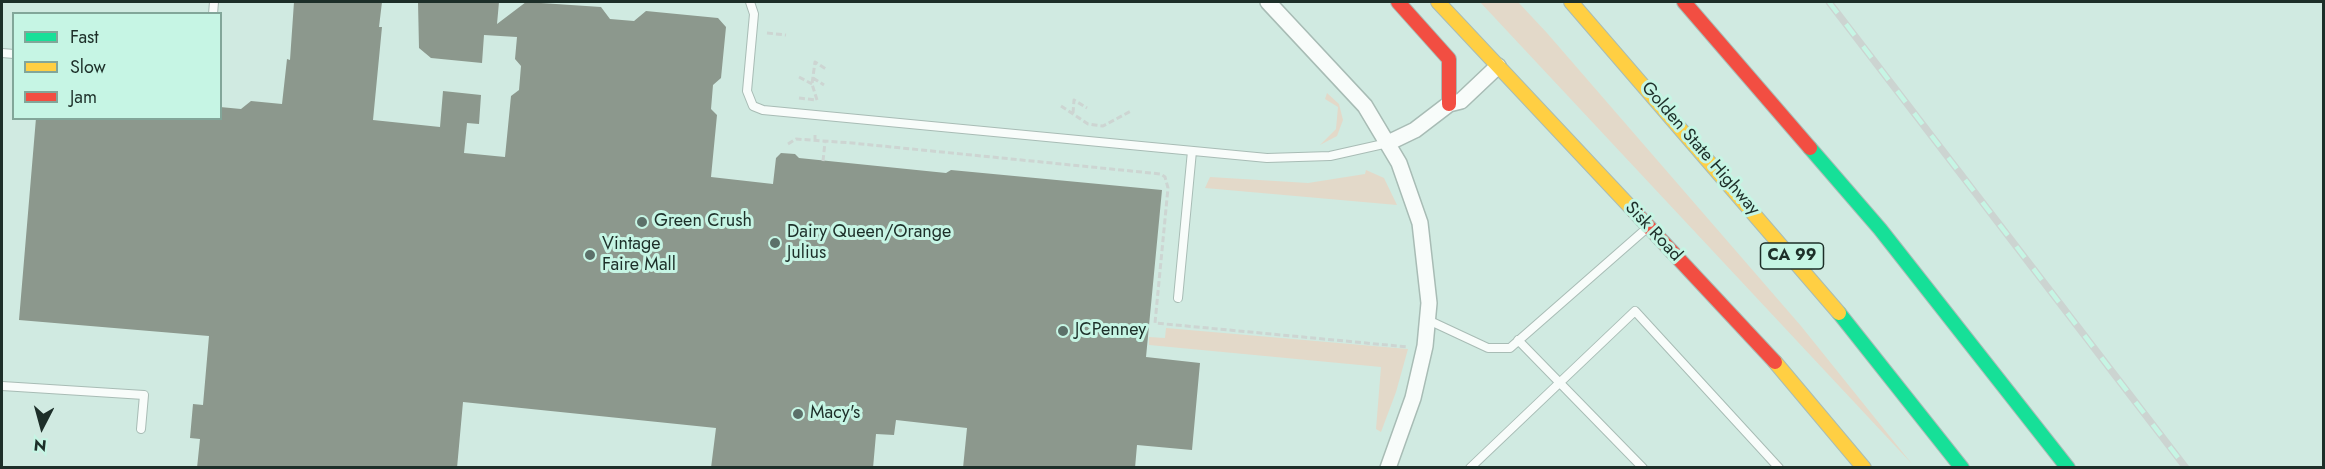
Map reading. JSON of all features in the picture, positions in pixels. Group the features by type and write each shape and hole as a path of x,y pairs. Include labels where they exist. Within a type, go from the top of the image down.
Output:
{"main road":[{"path":"1398,2 1447,56 1451,70 1447,89 1449,104"},
{"name":"Sisk Road","path":"1438,2 1806,396 1864,468"},
{"path":"1561,2 1616,50"},
{"name":"Golden State Highway","path":"1571,2 1616,50 1810,277 1962,468"},
{"path":"1684,2 1737,60"},
{"path":"1694,2 1737,60 1812,152 1880,229 2068,468"}],"street":[{"path":"1268,2 1365,106 1388,143 1413,198 1420,224 1428,284 1428,320 1413,398 1388,468"},
{"path":"1388,143 1415,130 1449,104 1461,101 1498,66"}],"lane":[{"path":"750,2 754,14 747,91 750,102 756,108 1267,158 1311,159 1388,143"},
{"path":"1178,298 1192,151"},
{"path":"1428,320 1488,348 1510,348 1648,227"},
{"path":"1472,467 1635,311 1779,468"},
{"path":"1518,340 1643,468"},
{"path":"2,386 144,395 141,429"}],"path":[{"path":"767,33 786,35"},
{"path":"799,98 818,100 812,84 815,62 826,69"},
{"path":"799,77 812,84"},
{"path":"813,78 824,85"},
{"path":"1073,114 1074,100 1087,108"},
{"path":"1061,106 1088,124 1104,126 1131,111"},
{"path":"814,141 815,134"},
{"path":"788,144 796,139 1161,174 1167,182 1155,323 1408,347"},
{"path":"823,161 825,142"},
{"path":"1094,168 1095,161"}],"shaded area":[{"path":"1480,2 1518,2 1547,33 1801,326 1912,464"},
{"path":"1327,93 1339,104 1343,120 1337,136 1320,145 1336,129 1338,107 1325,99"},
{"path":"1366,170 1384,178 1397,205 1205,188 1210,177 1308,183 1365,174"},
{"path":"1166,328 1408,349 1396,392 1381,432 1376,429 1381,367 1149,345 1149,337 1165,338"}],"building":[{"name":"Vintage Faire Mall","path":"294,2 382,2 379,27 382,27 373,120 440,127 443,91 481,95 479,124 467,123 464,153 505,157 511,96 519,90 521,66 515,59 517,37 484,35 482,63 431,58 419,48 418,2 499,2 497,24 526,2 601,7 610,19 634,21 646,11 718,18 726,27 721,78 713,85 711,109 717,115 711,177 773,184 776,158 781,153 795,154 799,158 946,173 951,170 1162,190 1146,357 1200,363 1192,450 1137,445 1135,468 963,468 967,428 896,420 894,435 876,434 873,468 711,468 716,428 463,402 457,468 197,468 200,439 190,438 193,404 203,405 209,336 19,320 36,120 222,120 222,107 241,109 251,101 282,104 287,59 290,60"}],"railway":[{"path":"1829,2 2186,468"}],"traffic: fast":[{"path":"1810,148 1880,229 2068,468"},
{"path":"1839,313 1962,468"}],"traffic: slow":[{"path":"1438,2 1634,211"},
{"path":"1571,2 1839,313"},
{"path":"1775,362 1864,468"}],"traffic: jam":[{"path":"1398,2 1449,59 1449,104"},
{"path":"1684,2 1810,148"},
{"path":"1634,211 1775,362"}],"place":[{"name":"Green Crush","path":"642,222"},
{"name":"Dairy Queen/Orange Julius","path":"775,243"},
{"name":"Vintage Faire Mall","path":"590,255"},
{"name":"JCPenney","path":"1063,331"},
{"name":"Macy's","path":"798,414"}]}
